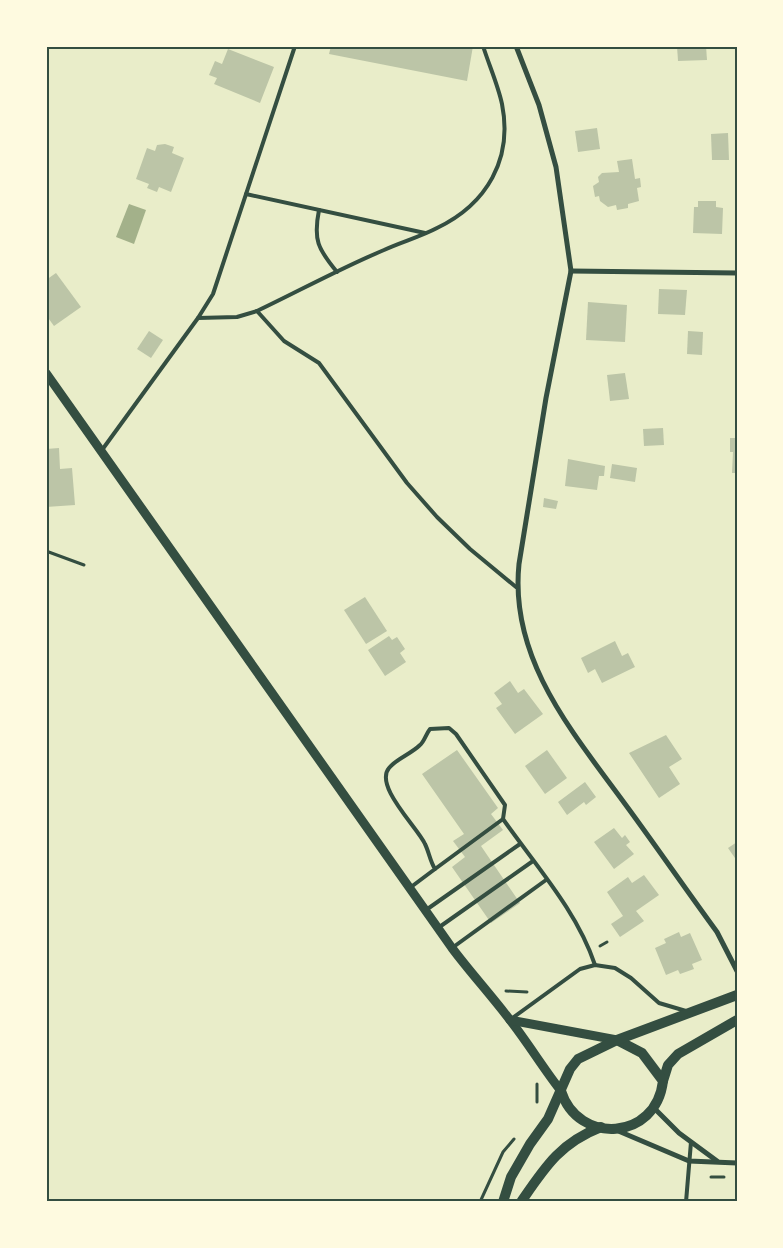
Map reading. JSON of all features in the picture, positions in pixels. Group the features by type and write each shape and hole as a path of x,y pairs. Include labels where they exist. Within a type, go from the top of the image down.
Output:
{"main road":[{"path":"503,1202 511,1177 530,1144 548,1119 570,1069 578,1059 617,1040 737,995"},
{"path":"561,1091 565,1104 584,1123 614,1129 638,1123 655,1109 661,1095 668,1065 678,1054 737,1020"},
{"path":"617,1040 642,1053 663,1081"},
{"path":"521,1202 546,1166 564,1147 583,1134 601,1127"}],"street":[{"path":"516,46 539,105 556,167 571,270 545,407 516,587 529,651 546,690 559,713 717,932 737,971"},
{"path":"571,270 737,273"},
{"path":"46,373 452,948 480,986 510,1020 535,1058 561,1091"},
{"path":"510,1020 617,1040"},
{"path":"655,1109 691,1142 717,1161"},
{"path":"614,1129 689,1161 737,1163"}],"lane":[{"path":"101,451 198,318 212,294 296,46"},
{"path":"198,318 237,316 257,311 384,250 426,233 459,216 475,202 500,165 504,144 502,104 483,46"},
{"path":"246,194 426,233"},
{"path":"319,210 315,230 318,243 337,272"},
{"path":"257,311 284,341 319,363 407,483 437,518 470,550 516,587"},
{"path":"435,869 428,858 426,845 391,793 386,784 385,776 389,768 422,744 424,736 430,729 449,728 456,734 505,805 503,819 586,938 595,965"},
{"path":"410,887 503,819"},
{"path":"426,910 520,844"},
{"path":"438,928 533,861"},
{"path":"452,948 546,880"},
{"path":"510,1020 580,969 595,965 615,968 631,978 659,1002 693,1013"},
{"path":"686,1202 691,1142"}],"path":[{"path":"46,551 84,565"},
{"path":"536,1078 538,1096 536,1107"},
{"path":"480,1202 503,1152 520,1131"}],"shaded area":[{"path":"129,204 146,210 134,244 116,237"}],"building":[{"path":"331,46 473,46 467,81 329,54"},
{"path":"677,46 706,46 707,60 678,61"},
{"path":"228,49 274,67 260,103 214,84 217,78 209,75 215,61 222,64"},
{"path":"597,128 600,149 578,152 575,131"},
{"path":"728,133 729,160 712,160 711,134"},
{"path":"165,144 174,147 172,153 184,158 171,192 159,187 157,192 147,188 149,184 136,179 147,148 155,151 157,145"},
{"path":"632,159 635,179 640,178 641,187 637,188 639,201 628,204 628,208 617,210 616,205 608,207 600,201 599,196 595,197 593,186 599,182 598,177 602,173 619,172 617,161"},
{"path":"698,201 716,201 716,207 723,208 722,234 693,233 694,207 698,207"},
{"path":"56,273 81,307 54,326 46,315 46,280"},
{"path":"659,289 687,290 685,315 658,314"},
{"path":"588,302 627,305 625,342 586,340"},
{"path":"149,331 163,340 151,358 137,349"},
{"path":"688,331 703,332 702,355 687,354"},
{"path":"625,373 629,399 610,401 607,375"},
{"path":"663,428 664,445 644,446 643,429"},
{"path":"730,438 737,438 737,473 732,473 733,452 730,452"},
{"path":"59,448 60,469 72,468 75,505 46,507 46,449"},
{"path":"568,459 605,466 604,476 599,476 597,490 565,486"},
{"path":"612,464 637,468 635,482 610,478"},
{"path":"544,498 558,501 556,509 543,507"},
{"path":"365,597 387,631 366,644 344,610"},
{"path":"389,636 392,640 397,637 405,649 400,653 406,662 385,676 368,650"},
{"path":"615,641 622,656 628,653 635,667 602,683 595,669 588,673 581,658"},
{"path":"510,681 518,693 524,689 543,714 515,734 496,708 502,704 494,693"},
{"path":"666,735 682,759 669,767 680,784 659,798 629,753"},
{"path":"457,750 498,808 491,814 503,830 481,846 520,903 491,923 452,867 465,857 453,841 464,834 422,774"},
{"path":"547,750 567,778 545,794 525,766"},
{"path":"585,782 596,797 586,805 584,802 567,815 558,802"},
{"path":"614,828 622,838 625,835 630,842 626,845 634,854 614,869 594,842"},
{"path":"737,842 737,861 728,848"},
{"path":"644,875 659,895 636,911 644,921 620,937 611,924 623,916 607,892 628,877 632,883"},
{"path":"679,932 681,937 690,933 702,960 692,964 694,969 680,974 678,970 666,975 655,948 666,943 664,939"}]}
